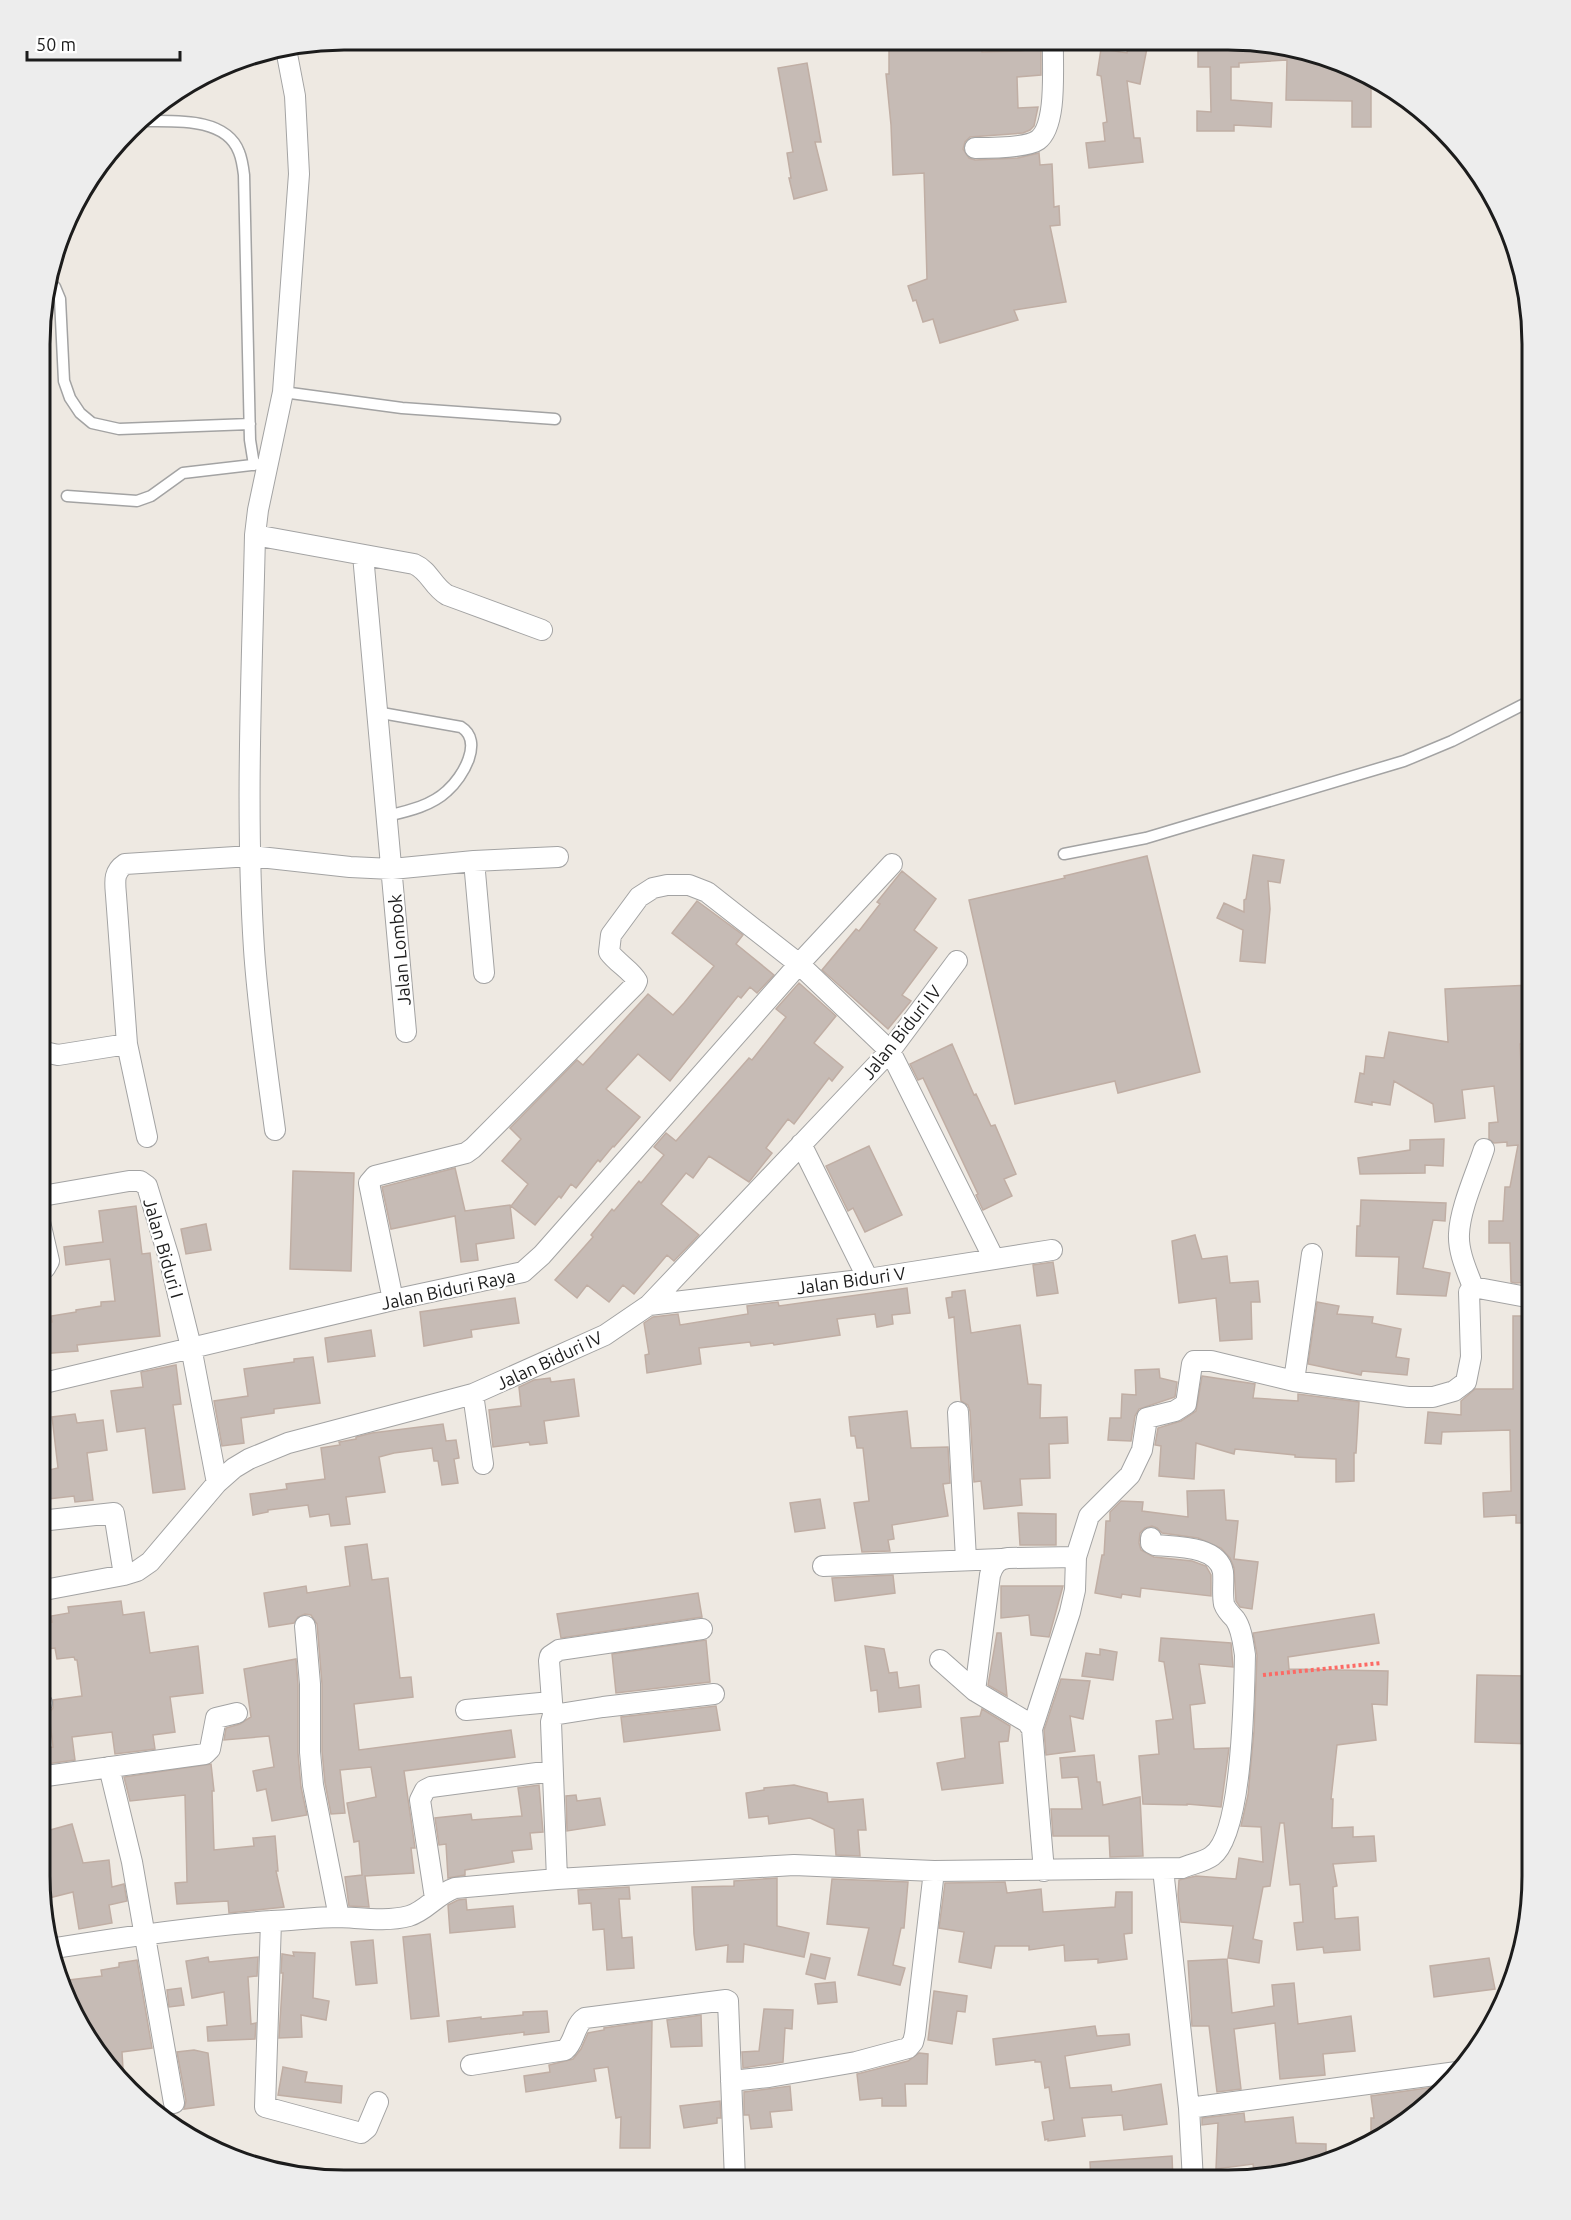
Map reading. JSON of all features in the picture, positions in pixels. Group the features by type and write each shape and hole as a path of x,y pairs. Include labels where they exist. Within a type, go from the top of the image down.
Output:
{"street":[{"path":"975,148 1008,147 1038,140 1046,130 1052,98 1053,50"},
{"path":"275,1130 254,949 250,702 255,535 261,464 283,392 299,174 295,96 287,55"},
{"path":"255,535 414,564 423,568 438,589 447,595 542,630"},
{"name":"Jalan Lombok","path":"363,555 406,1032"},
{"path":"147,1137 127,1044 115,874 119,868 125,864 251,856 350,867 393,869 474,861 558,857"},
{"path":"474,861 484,973"},
{"name":"Jalan Biduri Raya","path":"50,1382 393,1300 524,1272 542,1256 799,964 892,864"},
{"path":"393,1300 369,1183 371,1179 375,1176 466,1153 473,1148 635,985 637,981 635,977 616,963 609,952 610,935 639,897 653,888 667,885 688,885 707,892 799,964 890,1052 994,1259"},
{"name":"Jalan Biduri IV","path":"50,1588 124,1575 150,1562 217,1483 249,1459 288,1443 473,1394 605,1335 649,1305 890,1052 957,961"},
{"path":"50,1053 58,1055 127,1044"},
{"path":"801,1144 868,1279"},
{"path":"1473,1287 1459,1245 1459,1232 1484,1149"},
{"name":"Jalan Biduri I","path":"50,1195 129,1181 140,1181 147,1186 169,1258 191,1347"},
{"name":"Jalan Biduri V","path":"649,1305 868,1279 1052,1250"},
{"path":"1294,1381 1312,1254"},
{"path":"1473,1287 1522,1296"},
{"path":"1044,1871 1032,1729 1070,1612 1075,1590 1076,1557 1089,1516 1130,1474 1142,1450 1147,1418 1175,1411 1186,1404 1194,1361 1211,1361 1294,1381 1408,1397 1433,1397 1461,1387 1466,1382 1471,1357 1469,1292 1473,1287"},
{"path":"191,1347 217,1483"},
{"path":"473,1394 483,1464"},
{"path":"958,1412 966,1559"},
{"path":"50,1520 114,1513 124,1575"},
{"path":"59,1948 145,1933 271,1921 408,1916 422,1910 435,1898 455,1888 557,1879 794,1865 934,1871 1182,1868 1212,1856 1228,1832 1239,1773 1245,1654 1243,1637 1236,1621 1224,1605 1223,1572 1220,1563 1208,1554 1191,1548 1155,1545 1151,1543 1152,1538"},
{"path":"823,1566 966,1559 1076,1557"},
{"path":"975,1691 990,1575 996,1563 1001,1559"},
{"path":"305,1626 310,1684 310,1752 313,1785 339,1917"},
{"path":"557,1879 550,1722 552,1709 550,1656 559,1650 702,1629"},
{"path":"940,1660 975,1691 1027,1722 1032,1729"},
{"path":"466,1710 603,1707 714,1694"},
{"path":"50,1775 205,1754 210,1749 216,1718 237,1713"},
{"path":"109,1767 132,1862 174,2103"},
{"path":"435,1898 420,1800 425,1790 431,1787 552,1771"},
{"path":"1163,1869 1189,2108 1192,2170"},
{"path":"732,2081 856,2062 908,2048 915,2034 934,1871"},
{"path":"271,1921 265,2107 361,2133 366,2128 378,2102"},
{"path":"471,2065 565,2050 570,2046 579,2023 585,2018 726,2000 728,2001 735,2170"},
{"path":"1189,2108 1445,2074"}],"lane":[{"path":"67,496 137,501 151,496 183,472 261,464 250,424 244,175 239,150 224,132 199,124 152,122"},
{"path":"55,287 60,299 64,381 70,398 80,413 92,423 119,429 250,424"},
{"path":"283,392 402,408 555,419"},
{"path":"1064,854 1146,838 1404,761 1452,741 1522,705"},
{"path":"376,712 461,727 472,739 472,748 465,763 448,790 414,809 387,816"}],"path":[{"path":"1244,1677 1381,1663"}],"building":[{"path":"889,50 982,50 982,52 1041,50 1041,75 1017,77 1018,108 1038,107 1034,126 1023,133 970,137 963,149 969,158 975,160 1018,158 1039,153 1040,165 1052,164 1054,207 1059,206 1060,225 1050,226 1066,302 1014,310 1018,320 940,343 933,319 923,322 916,300 913,301 908,286 927,279 924,173 893,175 886,74 889,74"},
{"path":"1101,50 1127,53 1128,50 1147,50 1140,84 1127,81 1134,138 1140,138 1143,162 1089,168 1086,143 1105,141 1103,123 1107,122 1101,76 1097,75"},
{"path":"1198,50 1266,52 1322,65 1371,87 1371,127 1352,127 1352,101 1286,100 1287,60 1239,63 1239,67 1231,67 1231,100 1272,103 1271,127 1234,125 1234,131 1197,131 1197,111 1211,112 1210,67 1198,67"},
{"path":"807,63 821,142 815,142 827,190 794,199 787,153 793,152 778,68"},
{"path":"1253,855 1284,860 1280,883 1268,881 1270,909 1265,963 1240,961 1243,930 1217,918 1224,903 1244,912 1244,900"},
{"path":"1147,856 1200,1072 1118,1093 1115,1081 1015,1104 969,900"},
{"path":"902,871 936,899 914,930 937,948 902,995 911,1001 888,1029 822,970 856,929 859,931 880,904 877,902"},
{"path":"697,901 743,935 736,944 774,975 757,993 750,987 741,998 738,996 670,1081 638,1054 606,1089 640,1117 600,1162 598,1160 576,1188 571,1184 535,1225 511,1206 528,1184 502,1161 521,1139 510,1128 577,1060 583,1065 648,994 673,1015 684,1003 714,966 672,933"},
{"path":"799,983 836,1016 814,1043 843,1067 832,1081 829,1078 794,1124 788,1119 766,1148 772,1153 749,1182 709,1156 693,1178 686,1173 661,1204 699,1235 674,1261 667,1255 634,1294 623,1285 609,1302 587,1285 577,1298 555,1280 593,1237 591,1235 612,1209 614,1211 639,1181 641,1183 664,1155 654,1147 666,1133 676,1141 749,1058 752,1060 786,1017 776,1009"},
{"path":"1522,985 1522,1044 1520,1044 1522,1283 1511,1282 1510,1243 1489,1243 1489,1221 1503,1221 1505,1187 1510,1187 1518,1145 1507,1146 1507,1142 1494,1143 1489,1139 1489,1123 1498,1122 1494,1086 1462,1090 1465,1118 1435,1122 1433,1104 1394,1081 1390,1105 1355,1102 1360,1073 1364,1074 1366,1056 1384,1058 1389,1032 1448,1042 1445,989"},
{"path":"952,1044 974,1095 976,1094 991,1126 995,1125 1016,1174 1004,1179 1012,1196 983,1210 976,1195 978,1194 923,1078 918,1080 910,1064"},
{"path":"1444,1139 1443,1166 1425,1165 1425,1173 1360,1174 1358,1158 1410,1150 1410,1140"},
{"path":"869,1146 902,1215 865,1232 853,1208 848,1211 826,1166"},
{"path":"455,1168 465,1211 510,1205 514,1238 476,1244 478,1260 461,1262 455,1216 391,1229 382,1187"},
{"path":"293,1171 354,1173 351,1271 290,1269"},
{"path":"1361,1200 1446,1203 1445,1221 1433,1220 1423,1268 1450,1273 1446,1296 1397,1294 1399,1257 1356,1256"},
{"path":"136,1206 142,1254 150,1253 160,1336 77,1345 78,1351 50,1353 51,1316 101,1306 101,1302 115,1301 110,1259 66,1265 64,1247 103,1242 99,1211"},
{"path":"206,1224 211,1250 186,1254 181,1229"},
{"path":"1195,1235 1202,1259 1227,1256 1230,1283 1258,1281 1260,1302 1251,1302 1252,1339 1220,1341 1216,1298 1179,1303 1172,1241"},
{"path":"1053,1262 1058,1293 1037,1296 1033,1265"},
{"path":"907,1288 910,1313 892,1315 893,1324 877,1327 875,1314 837,1319 840,1335 774,1345 773,1343 751,1346 750,1342 699,1348 701,1364 647,1373 645,1355 649,1354 644,1323 653,1317 678,1314 680,1325 748,1314 747,1306 778,1302 779,1306"},
{"path":"965,1290 971,1333 1020,1325 1028,1384 1041,1385 1040,1418 1067,1417 1068,1443 1049,1444 1050,1478 1020,1479 1022,1505 984,1509 981,1481 974,1482 970,1411 968,1405 961,1401 954,1317 949,1318 946,1298 952,1297 952,1292"},
{"path":"515,1298 519,1323 471,1330 472,1337 424,1346 420,1312"},
{"path":"1317,1302 1339,1306 1337,1314 1373,1317 1372,1323 1401,1329 1396,1357 1409,1359 1407,1375 1362,1371 1361,1375 1308,1364"},
{"path":"1513,1316 1522,1316 1522,1523 1516,1523 1516,1515 1484,1517 1483,1493 1511,1491 1510,1430 1442,1432 1441,1444 1425,1443 1428,1412 1461,1415 1461,1401 1475,1389 1513,1389"},
{"path":"371,1330 375,1356 328,1362 325,1338"},
{"path":"313,1357 320,1403 274,1409 274,1413 241,1418 244,1443 222,1446 214,1401 248,1396 244,1369"},
{"path":"176,1365 181,1404 173,1405 185,1489 153,1493 145,1428 117,1432 111,1391 143,1387 141,1372"},
{"path":"1159,1369 1160,1378 1177,1382 1175,1397 1139,1409 1135,1416 1131,1441 1108,1440 1110,1418 1121,1418 1122,1394 1136,1395 1135,1370"},
{"path":"1202,1376 1255,1384 1253,1398 1298,1401 1298,1394 1359,1402 1354,1481 1336,1482 1336,1459 1295,1457 1295,1455 1235,1449 1234,1454 1196,1443 1194,1479 1159,1476 1161,1446 1155,1445 1158,1428 1181,1421 1196,1411"},
{"path":"550,1378 551,1382 574,1379 579,1416 544,1421 547,1443 530,1445 529,1442 493,1447 489,1410 521,1406 519,1387 534,1380"},
{"path":"907,1411 911,1448 948,1447 950,1483 943,1484 948,1516 892,1525 894,1539 888,1540 890,1551 862,1552 854,1503 869,1501 863,1448 857,1448 855,1436 851,1436 849,1417"},
{"path":"75,1414 77,1423 103,1420 107,1450 87,1453 93,1500 75,1502 74,1496 50,1499 50,1470 58,1468 52,1417"},
{"path":"443,1424 446,1441 456,1440 459,1458 454,1459 458,1483 442,1485 438,1461 434,1461 432,1448 394,1453 379,1457 385,1492 346,1497 350,1524 331,1526 329,1514 310,1517 308,1505 268,1510 268,1512 253,1515 250,1494 287,1489 286,1484 325,1479 321,1448 340,1445 339,1442 372,1433"},
{"path":"1224,1490 1226,1520 1238,1521 1234,1559 1258,1562 1252,1609 1240,1607 1236,1601 1234,1568 1230,1558 1221,1548 1198,1538 1162,1533 1152,1526 1140,1533 1141,1550 1154,1557 1192,1561 1206,1566 1211,1575 1211,1596 1141,1588 1140,1597 1122,1594 1121,1598 1095,1593 1102,1555 1104,1555 1106,1521 1110,1521 1110,1512 1121,1501 1143,1502 1142,1511 1188,1517 1187,1491"},
{"path":"820,1499 825,1528 795,1532 790,1503"},
{"path":"1018,1513 1056,1514 1056,1545 1020,1545"},
{"path":"367,1544 372,1580 388,1578 400,1678 411,1677 413,1697 354,1704 359,1750 511,1730 515,1757 404,1771 415,1848 411,1848 414,1873 365,1876 369,1907 349,1906 345,1877 362,1875 359,1841 354,1842 347,1803 376,1797 371,1767 340,1770 345,1813 331,1814 322,1751 322,1684 317,1624 311,1615 305,1614 298,1617 294,1623 269,1627 264,1593 306,1586 307,1593 350,1586 345,1547"},
{"path":"893,1575 895,1593 835,1601 832,1578"},
{"path":"1001,1586 1063,1586 1049,1637 1031,1635 1029,1615 1001,1618"},
{"path":"698,1593 702,1617 561,1638 557,1614"},
{"path":"121,1601 123,1615 144,1612 150,1653 198,1646 203,1693 170,1697 175,1732 153,1735 155,1749 115,1754 112,1732 72,1737 75,1760 50,1763 50,1747 53,1747 50,1712 53,1708 53,1700 82,1696 77,1660 74,1657 57,1659 55,1648 50,1649 51,1616 69,1613 68,1607"},
{"path":"1374,1614 1379,1643 1288,1657 1289,1669 1388,1671 1387,1705 1372,1704 1376,1740 1337,1745 1331,1799 1333,1799 1332,1828 1353,1827 1353,1837 1374,1836 1376,1861 1333,1864 1337,1886 1333,1887 1335,1919 1358,1917 1360,1950 1324,1953 1323,1947 1297,1950 1294,1923 1303,1922 1300,1884 1290,1885 1284,1823 1280,1823 1270,1886 1263,1887 1253,1939 1262,1941 1259,1963 1228,1958 1233,1926 1181,1922 1179,1880 1196,1876 1236,1879 1239,1858 1263,1862 1261,1827 1241,1826 1248,1795 1254,1731 1257,1655 1253,1633"},
{"path":"997,1633 1001,1633 1007,1696 988,1685"},
{"path":"1161,1638 1231,1643 1233,1667 1199,1664 1205,1703 1190,1705 1194,1749 1229,1748 1221,1807 1143,1804 1139,1756 1159,1754 1156,1721 1173,1719 1164,1662 1159,1661"},
{"path":"706,1640 710,1682 616,1693 612,1654"},
{"path":"865,1646 884,1649 889,1673 897,1672 899,1688 919,1685 921,1707 879,1712 877,1690 871,1691"},
{"path":"1100,1649 1117,1652 1113,1680 1082,1676 1086,1653 1100,1655"},
{"path":"296,1659 298,1753 301,1787 307,1815 272,1821 266,1789 257,1791 253,1771 274,1767 269,1736 224,1740 226,1728 240,1724 251,1717 244,1669"},
{"path":"1477,1675 1522,1676 1522,1744 1475,1742"},
{"path":"1061,1679 1090,1681 1083,1719 1070,1716 1075,1751 1046,1755 1044,1730"},
{"path":"716,1706 720,1730 624,1742 621,1717"},
{"path":"982,1709 1010,1726 1008,1741 999,1742 1003,1783 942,1790 937,1763 965,1758 961,1718 980,1716"},
{"path":"1094,1755 1097,1782 1100,1782 1103,1805 1140,1797 1143,1856 1110,1857 1109,1836 1053,1836 1051,1809 1082,1809 1078,1777 1062,1778 1060,1758"},
{"path":"211,1764 214,1791 212,1791 214,1850 254,1846 253,1838 275,1836 278,1871 276,1871 284,1907 229,1913 228,1901 177,1904 175,1883 187,1882 185,1795 130,1801 124,1777"},
{"path":"539,1785 543,1832 530,1833 532,1849 512,1851 514,1862 465,1870 465,1875 448,1878 446,1844 439,1845 435,1818 471,1814 472,1820 522,1816 518,1788"},
{"path":"794,1785 827,1793 828,1802 863,1799 866,1830 858,1830 860,1856 836,1855 834,1829 810,1818 769,1824 768,1816 749,1818 746,1793 764,1790 764,1788"},
{"path":"576,1795 577,1801 600,1798 605,1825 567,1831 566,1796"},
{"path":"72,1824 83,1863 109,1860 112,1887 124,1884 127,1901 109,1905 112,1923 79,1929 73,1892 50,1898 50,1830"},
{"path":"777,1878 777,1926 809,1933 804,1957 744,1944 743,1962 727,1962 728,1945 696,1950 692,1887 734,1886 734,1881"},
{"path":"832,1879 908,1882 904,1928 901,1928 893,1965 905,1968 900,1985 858,1975 869,1928 827,1924"},
{"path":"1005,1882 1007,1893 1041,1889 1043,1912 1115,1907 1116,1892 1132,1892 1132,1933 1124,1934 1127,1959 1098,1963 1098,1959 1065,1961 1064,1945 1029,1950 1029,1946 995,1946 991,1968 959,1962 964,1932 939,1928 945,1883"},
{"path":"629,1887 630,1899 619,1899 622,1938 632,1937 634,1968 607,1970 604,1929 593,1930 591,1903 579,1904 578,1890"},
{"path":"466,1899 467,1910 513,1906 515,1927 450,1933 448,1905"},
{"path":"430,1934 439,2016 411,2019 403,1937"},
{"path":"373,1940 377,1983 356,1985 351,1942"},
{"path":"293,1952 315,1953 313,1998 329,2001 326,2020 301,2015 302,2037 279,2038 282,1954 294,1956"},
{"path":"811,1954 830,1958 825,1979 806,1974"},
{"path":"208,1957 209,1962 258,1957 257,1976 248,1977 251,2024 256,2023 255,2039 208,2041 207,2027 227,2025 224,1992 192,1998 186,1961"},
{"path":"1489,1958 1495,1989 1434,1997 1430,1966"},
{"path":"1227,1959 1232,2013 1274,2006 1272,1985 1294,1983 1298,2024 1351,2016 1355,2051 1323,2054 1325,2075 1280,2079 1275,2023 1234,2029 1241,2089 1217,2092 1209,2026 1192,2026 1188,1961"},
{"path":"137,1960 152,2048 122,2052 123,2070 99,2040 69,1980 102,1976 101,1970 119,1967 119,1963"},
{"path":"835,1982 837,2002 818,2004 815,1984"},
{"path":"181,1988 184,2005 169,2007 167,1990"},
{"path":"934,1991 967,1996 965,2012 957,2011 952,2044 928,2040"},
{"path":"764,2009 793,2010 792,2029 785,2028 783,2062 743,2068 742,2052 759,2051"},
{"path":"547,2011 549,2032 524,2035 524,2032 449,2042 447,2021"},
{"path":"701,2015 702,2046 671,2047 667,2020"},
{"path":"652,2021 650,2148 620,2148 621,2117 616,2118 608,2067 594,2069 596,2081 526,2092 524,2076 550,2072 549,2065 573,2059 581,2049 588,2033 604,2030 604,2028"},
{"path":"1095,2026 1097,2036 1129,2034 1130,2045 1065,2056 1070,2088 1111,2085 1112,2092 1161,2084 1167,2124 1124,2130 1122,2115 1082,2118 1085,2136 1045,2140 1042,2122 1054,2120 1049,2087 1045,2088 1041,2062 1035,2062 1035,2060 996,2065 993,2039"},
{"path":"194,2050 208,2053 214,2105 184,2109 186,2101 177,2052"},
{"path":"919,2053 928,2054 927,2084 905,2084 906,2106 882,2106 882,2098 860,2100 857,2074 908,2061"},
{"path":"283,2067 307,2072 305,2082 342,2086 341,2103 278,2095"},
{"path":"790,2086 792,2110 770,2112 772,2127 751,2129 749,2115 744,2115 744,2092"},
{"path":"1431,2087 1406,2110 1371,2133 1371,2118 1374,2118 1371,2096"},
{"path":"720,2101 721,2118 717,2118 717,2123 684,2128 680,2106"},
{"path":"1244,2113 1245,2122 1293,2117 1296,2143 1326,2144 1326,2153 1266,2168 1254,2169 1253,2164 1216,2169 1218,2123 1202,2125 1202,2118"},
{"path":"1172,2156 1173,2170 1090,2170 1090,2162"}]}
